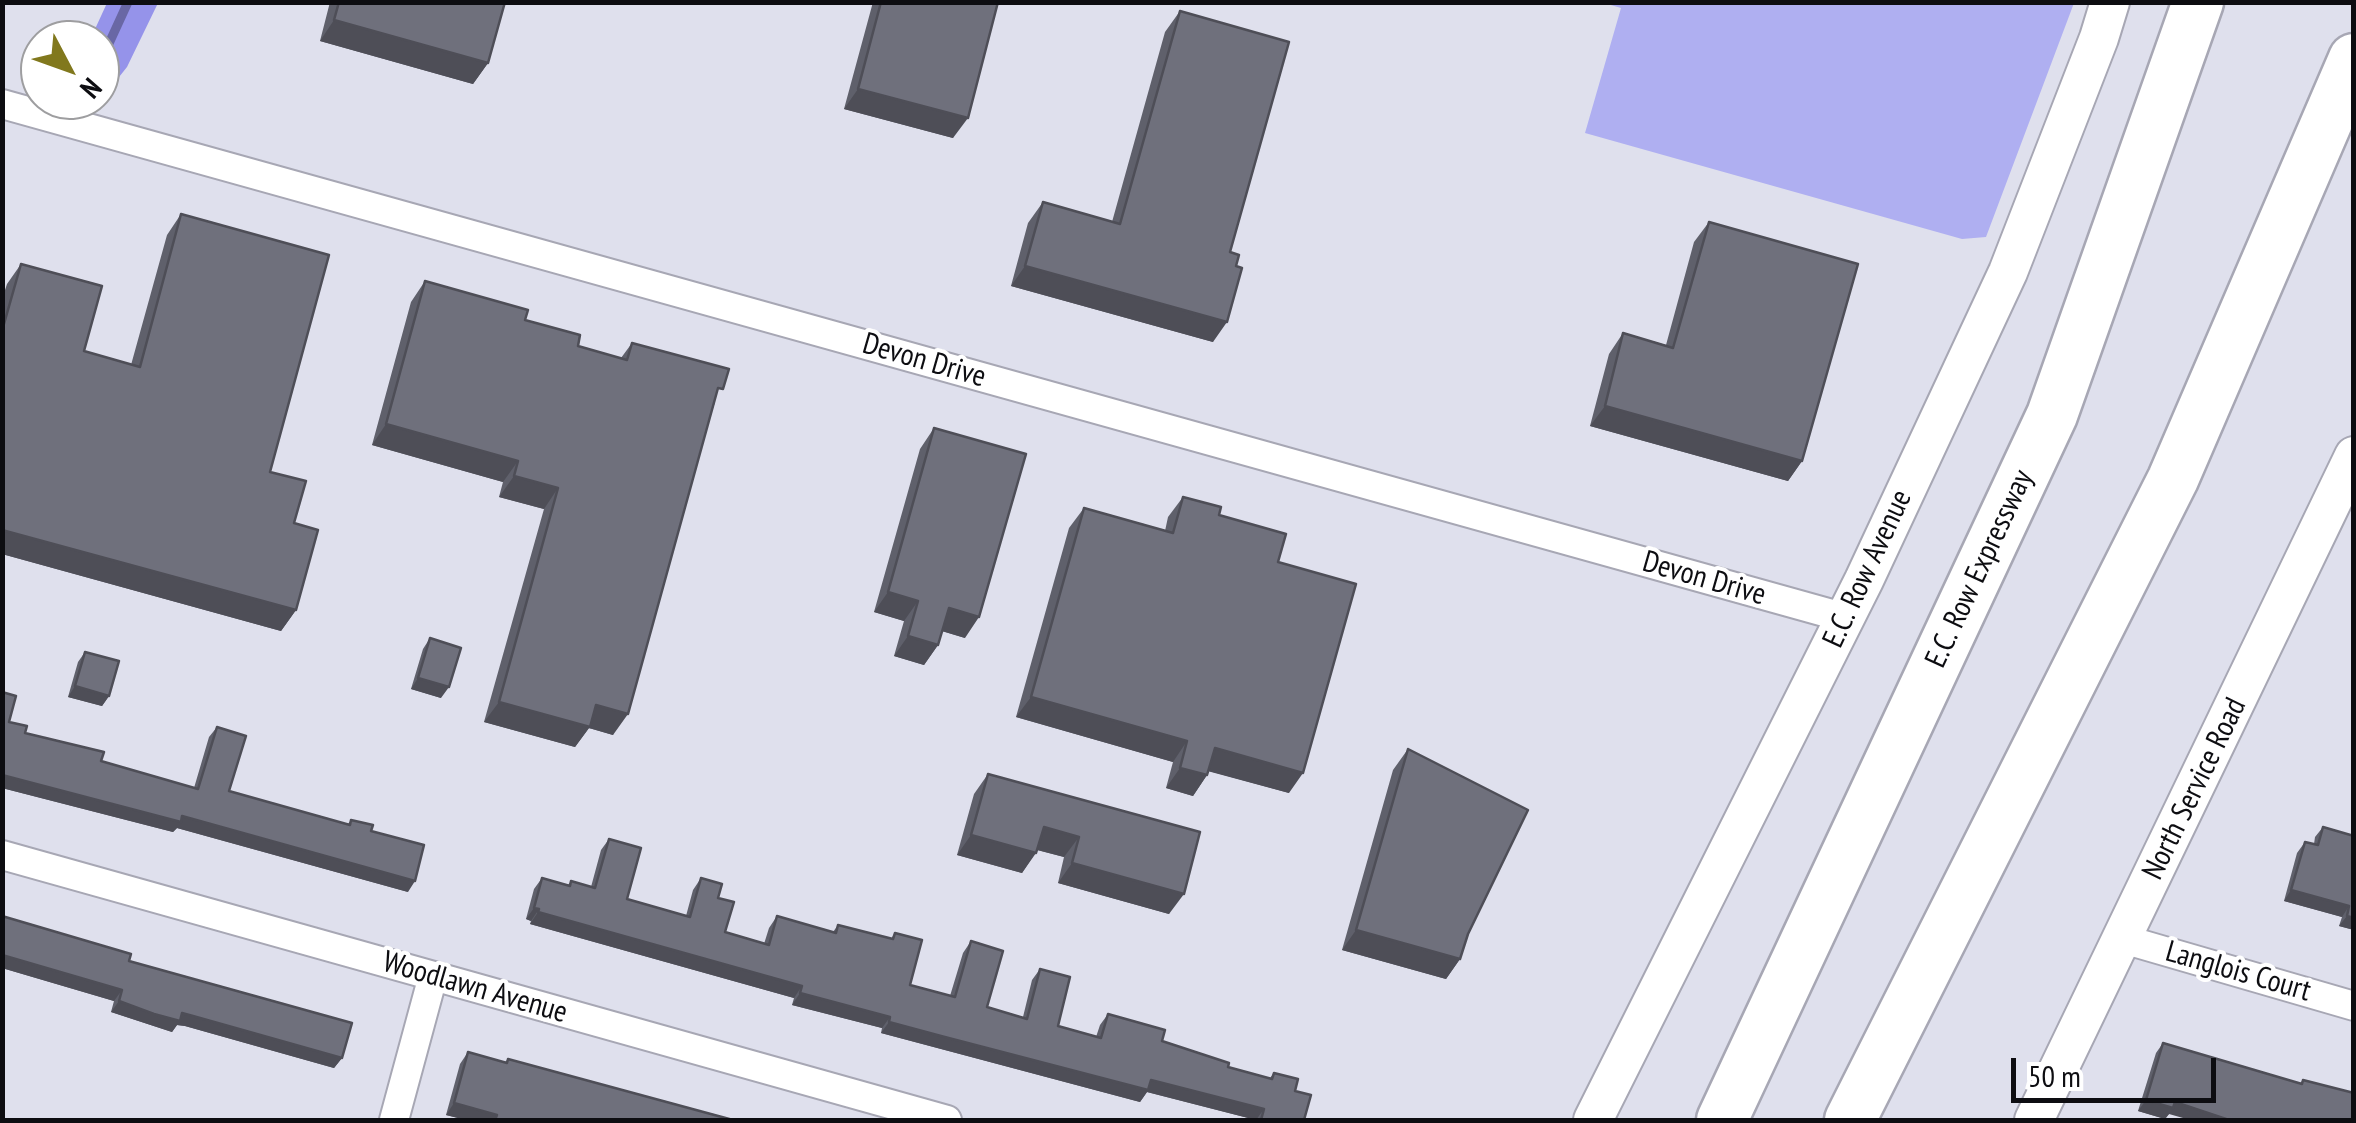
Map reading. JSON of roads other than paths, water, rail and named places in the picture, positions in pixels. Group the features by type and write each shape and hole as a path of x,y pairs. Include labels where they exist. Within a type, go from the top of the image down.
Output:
{"highway":[{"name":"E.C. Row Expressway","path":"1722,1120 2052,415 2198,2"},
{"path":"1850,1120 2173,479 2354,59"}],"street":[{"name":"E.C. Row Avenue","path":"1593,1120 1846,618 2008,272 2100,38 2110,2"},
{"name":"Devon Drive","path":"2,104 1846,618"},
{"name":"North Service Road","path":"2034,1120 2354,456"},
{"name":"Woodlawn Avenue","path":"2,855 947,1120"},
{"name":"Langlois Court","path":"2123,939 2354,1006"},
{"path":"394,1120 433,976"}],"waterway":[{"path":"120,20 128,2"}]}
